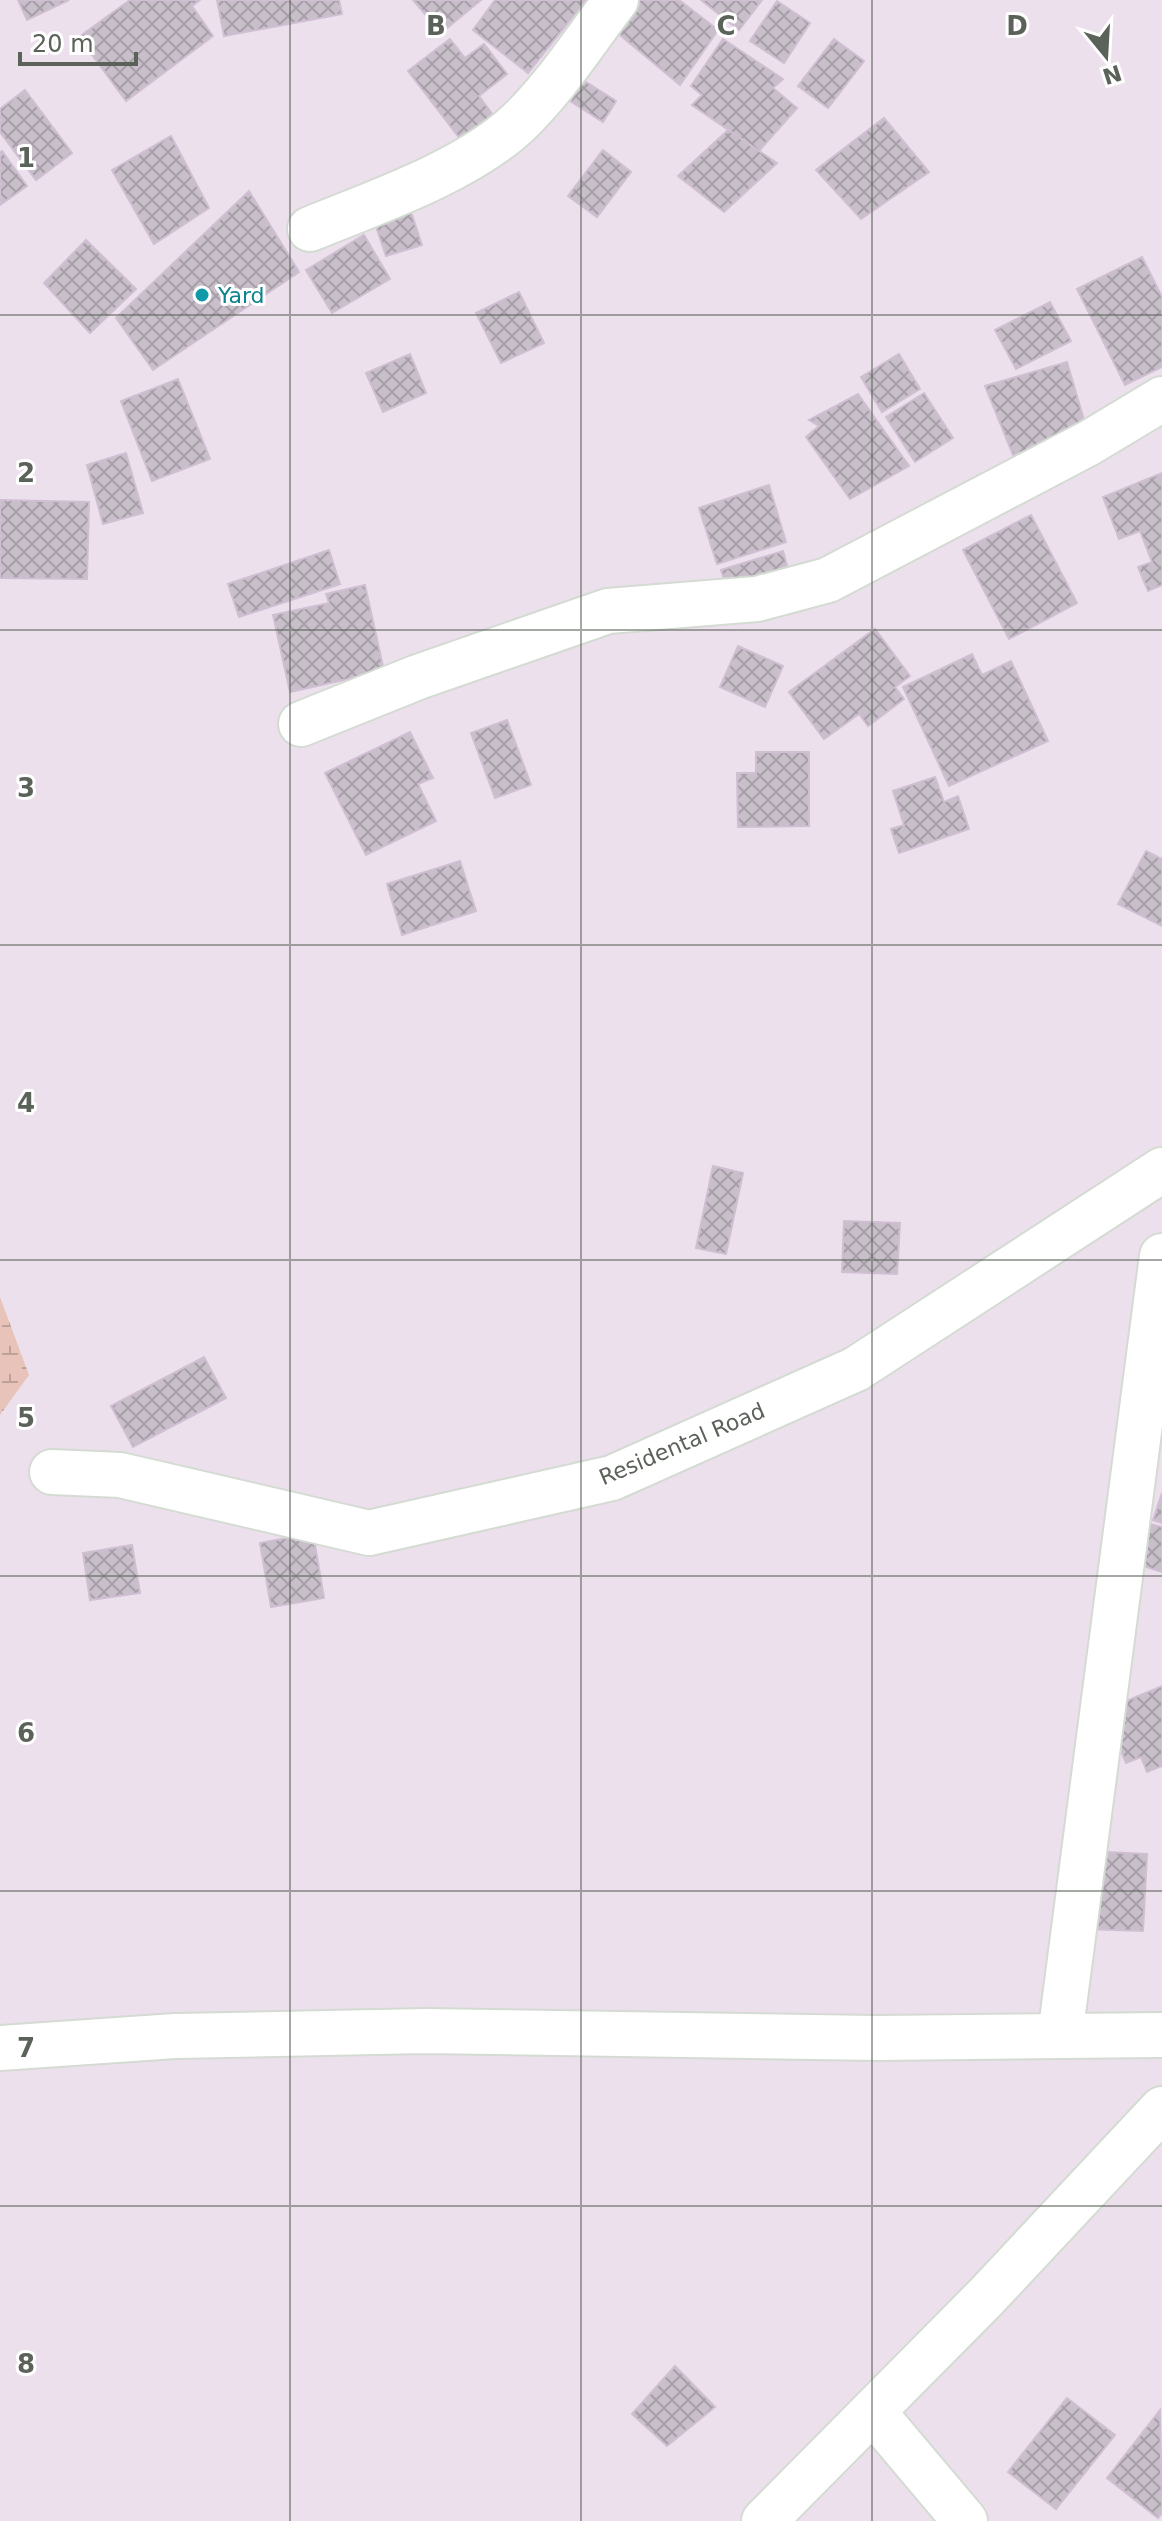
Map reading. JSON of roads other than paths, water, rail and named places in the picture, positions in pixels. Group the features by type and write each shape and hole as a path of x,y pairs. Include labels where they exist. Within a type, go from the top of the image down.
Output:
{"street":[{"path":"310,229 454,166 514,126 547,93 616,0"},
{"path":"301,724 418,677 608,611 757,599 828,580 1089,443 1162,399"},
{"name":"Residental Road","path":"52,1472 120,1475 369,1533 612,1478 856,1369 1162,1170"},
{"path":"1060,2036 1162,1256"},
{"path":"0,2048 175,2036 425,2031 876,2038 1162,2035"},
{"path":"764,2521 874,2413 1162,2109"},
{"path":"874,2413 965,2521"}],"place":[{"name":"Yard","path":"202,295"}]}
